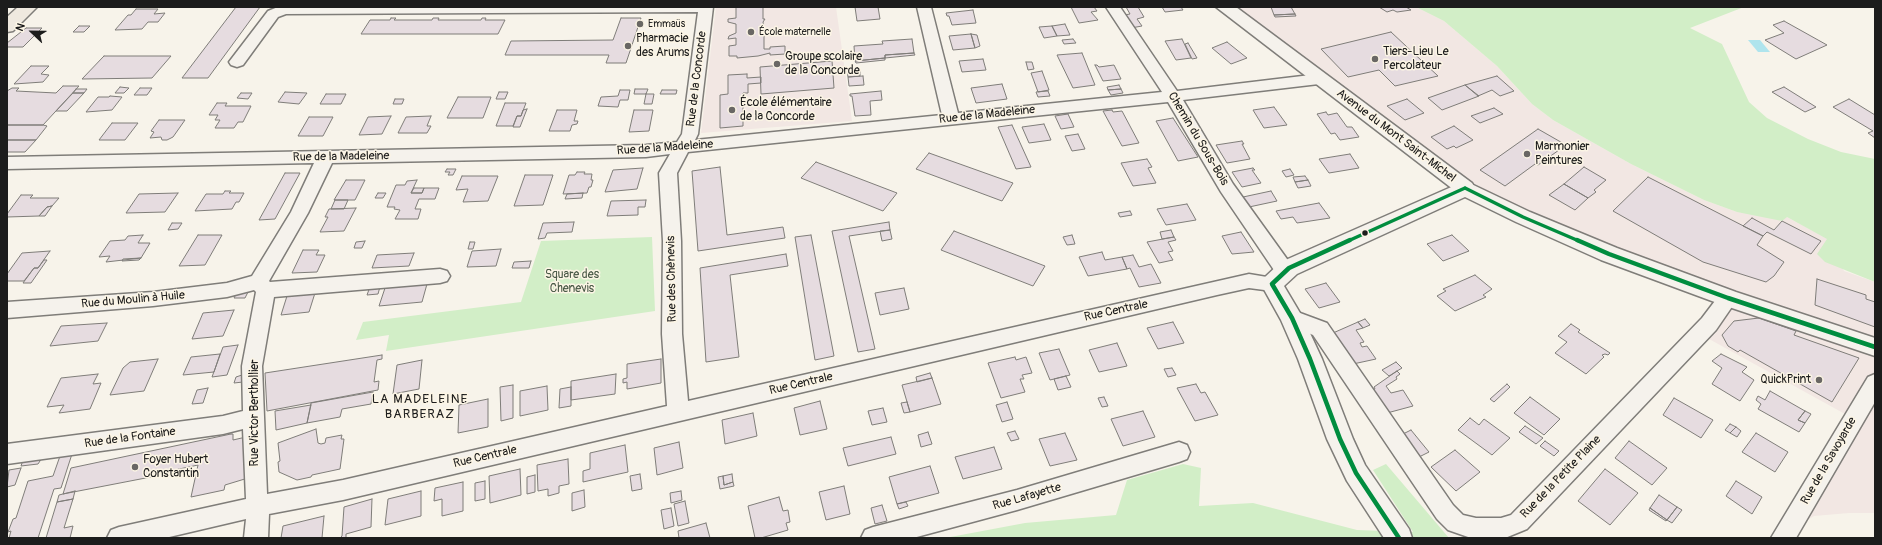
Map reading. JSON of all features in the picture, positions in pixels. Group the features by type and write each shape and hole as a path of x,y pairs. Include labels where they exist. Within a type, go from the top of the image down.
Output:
{"main road":[{"path":"7,27 28,7"},
{"name":"Avenue du Mont Saint-Michel","path":"1225,7 1465,188 1523,217 1609,254 1728,298 1875,347"},
{"path":"1400,538 1356,473 1340,439 1310,359 1292,318 1278,278 1465,188"}],"street":[{"path":"924,7 951,119"},
{"name":"Chemin du Sous-Bois","path":"1113,7 1172,95 1278,278"},
{"name":"Rue de la Concorde","path":"237,62 273,14 284,10 706,8 690,134 683,148"},
{"name":"Rue de la Madeleine","path":"7,163 646,151 1172,95 1203,93 1319,79"},
{"name":"Rue des Chènevis","path":"678,413 672,334 672,241 668,173 683,148"},
{"name":"Rue Victor Berthollier","path":"256,538 258,506 255,486 252,366 262,286 326,157"},
{"path":"262,286 440,276"},
{"name":"Rue Centrale","path":"119,538 258,506 343,490 1060,323 1248,281 1278,278"},
{"name":"Rue du Moulin à Huile","path":"7,310 160,298 262,286"},
{"name":"Rue de la Petite Plaine","path":"1292,318 1320,329 1388,426 1445,512 1456,523 1476,529 1501,529 1519,522 1709,324 1728,298"},
{"name":"Rue de la Savoyarde","path":"1782,538 1875,383"},
{"name":"Rue de la Fontaine","path":"7,454 223,426 253,418"},
{"name":"Rue Lafayette","path":"873,538 1017,500 1179,452"}],"shaded area":[{"name":"Groupe scolaire de la Concorde","path":"716,7 836,7 852,121 701,133"},
{"path":"1225,7 1416,7 1444,21 1497,66 1532,104 1553,120 1631,164 1704,200 1737,212 1787,217 1828,239 1844,271 1875,282 1875,513 1849,513 1814,516 1788,531 1854,419 1700,334 1728,298 1465,188"}],"green space":[{"path":"1416,7 1744,7 1690,28 1722,44 1749,102 1767,118 1808,139 1841,152 1875,159 1875,282 1825,262 1817,254 1827,239 1787,217 1782,221 1737,212 1704,200 1631,164 1553,120 1532,104 1497,66 1444,21"},
{"name":"Square des Chenevis","path":"652,237 655,311 386,351 389,335 356,340 363,322 521,302 541,241"},
{"path":"1183,464 1201,468 1199,506 1253,503 1357,530 1413,532 1373,470 1386,464 1449,538 945,538 1025,523 1116,515 1127,480"}],"water":[{"path":"1748,40 1760,40 1770,52 1758,52"}],"building":[{"path":"236,7 260,7 208,78 182,78"},
{"name":"École maternelle","path":"736,7 763,7 763,19 765,19 763,22 764,31 766,31 766,33 764,33 764,49 785,46 785,54 770,55 770,53 737,58 737,56 729,56 729,46 736,45 736,38 728,39 729,36 736,33 736,24 728,22 728,19 736,18"},
{"path":"855,7 878,7 880,19 857,21"},
{"path":"1071,7 1094,7 1097,11 1091,12 1098,20 1079,23"},
{"path":"1126,7 1138,7 1144,17 1137,19 1142,26 1131,28 1124,15 1130,14"},
{"path":"1162,7 1181,7 1183,10 1165,12"},
{"path":"1271,7 1291,7 1295,14 1274,15"},
{"path":"1379,7 1406,7 1411,10 1397,12 1393,10 1387,12"},
{"path":"136,9 158,9 154,14 165,13 158,22 148,22 142,29 115,30 128,15 131,15"},
{"path":"973,10 976,23 952,25 949,16 947,16 946,13"},
{"path":"1295,14 1296,16 1275,17 1274,15"},
{"path":"391,18 396,18 394,20 432,20 433,18 439,18 438,20 481,20 482,18 486,18 485,20 505,20 498,34 361,34 370,20 390,20"},
{"path":"621,18 641,18 626,63 606,63 609,55 505,55 511,41 613,40"},
{"path":"1784,21 1827,45 1796,59 1765,40 1784,33 1773,25"},
{"path":"1065,24 1070,35 1057,36 1052,26"},
{"path":"79,26 90,26 84,32 73,32"},
{"path":"1052,26 1057,36 1044,38 1039,27"},
{"path":"26,28 42,28 23,47 7,47 7,43"},
{"name":"Tiers-Lieu Le Percolateur","path":"1391,32 1438,76 1395,86 1379,70 1348,77 1321,49"},
{"path":"971,34 977,35 980,46 975,48"},
{"path":"971,34 975,48 953,50 949,36"},
{"path":"912,39 914,53 885,55 885,58 855,61 854,46 883,44 882,41"},
{"path":"1073,39 1076,43 1064,44 1062,40"},
{"path":"1182,39 1191,58 1176,60 1165,41"},
{"path":"1227,42 1247,58 1231,64 1212,48"},
{"path":"1188,43 1197,58 1192,59 1185,44"},
{"path":"914,53 915,55 885,58 885,55"},
{"path":"1082,53 1095,85 1073,88 1057,55"},
{"path":"104,56 171,56 152,78 82,79"},
{"path":"885,58 885,60 856,63 855,61"},
{"path":"983,59 986,70 962,72 959,61"},
{"path":"832,61 834,88 761,94 760,67"},
{"path":"1026,62 1032,62 1034,69 1028,70"},
{"path":"1095,65 1099,67 1114,65 1121,79 1103,81"},
{"path":"31,66 49,66 41,74 49,75 43,82 14,84"},
{"path":"860,70 860,76 848,77 847,71"},
{"path":"1042,71 1049,90 1038,92 1031,73"},
{"name":"École élémentaire de la Concorde","path":"747,74 747,78 761,77 761,83 748,84 748,93 743,93 743,126 720,128 720,95 728,94 728,75"},
{"path":"863,76 864,85 849,86 848,77"},
{"path":"1497,76 1514,91 1500,96 1492,90 1478,96 1465,85"},
{"path":"1002,84 1007,99 976,103 971,88"},
{"path":"1119,85 1121,89 1108,90 1107,87"},
{"path":"1465,85 1479,96 1442,110 1428,98"},
{"path":"63,86 79,86 43,125 7,125 7,91 12,88 19,88 16,91 56,93"},
{"path":"120,87 129,88 124,93 115,93"},
{"path":"1784,87 1816,107 1805,112 1772,92"},
{"path":"140,88 152,88 147,95 134,95"},
{"path":"76,89 87,89 84,93 73,93"},
{"path":"635,89 648,89 646,94 634,94"},
{"path":"1121,89 1123,93 1111,95 1108,90"},
{"path":"620,90 630,90 628,100 620,100 618,107 598,106 601,97 618,96"},
{"path":"662,90 677,90 676,94 660,94"},
{"path":"881,91 882,100 870,101 871,115 855,116 852,96 850,96 850,94"},
{"path":"1048,91 1050,96 1038,97 1036,92"},
{"path":"285,92 307,93 299,104 278,102"},
{"path":"499,92 508,92 505,99 496,99"},
{"path":"73,93 84,93 67,111 56,111"},
{"path":"241,93 252,93 248,99 237,98"},
{"path":"326,94 346,94 341,104 320,104"},
{"path":"646,94 654,94 652,104 644,104"},
{"path":"98,97 122,97 112,110 86,112"},
{"path":"458,97 491,97 483,118 447,118"},
{"path":"395,99 404,99 402,104 393,104"},
{"path":"1407,99 1424,113 1405,120 1387,106"},
{"path":"1849,99 1875,115 1875,138 1868,133 1873,131 1833,107"},
{"path":"217,103 227,103 225,106 251,106 243,122 238,122 234,128 215,128 220,120 215,120 218,115 209,115"},
{"path":"505,103 526,103 521,116 517,116 513,126 496,126"},
{"path":"1274,107 1287,125 1264,128 1253,110"},
{"path":"1494,108 1503,114 1480,123 1471,116"},
{"path":"527,109 520,127 513,127 517,116 521,116 523,110"},
{"path":"557,110 577,110 574,121 578,121 577,124 572,125 570,131 549,131"},
{"path":"634,110 653,110 649,131 629,132"},
{"path":"1112,110 1113,112 1122,111 1139,143 1122,146 1103,111"},
{"path":"1326,112 1328,115 1337,113 1347,127 1352,127 1359,137 1340,140 1335,133 1331,134 1317,114"},
{"path":"1068,114 1074,127 1061,129 1055,116"},
{"path":"391,116 382,134 359,135 368,117"},
{"path":"431,116 427,126 431,126 427,133 398,133 406,117"},
{"path":"309,117 333,117 323,136 298,136"},
{"path":"1173,118 1198,157 1178,161 1156,121"},
{"path":"159,120 185,120 173,137 167,140 162,140 161,137 150,138 154,132 151,131"},
{"path":"112,123 138,123 125,140 99,140"},
{"path":"1044,124 1051,140 1029,143 1022,127"},
{"path":"7,125 47,126 36,140 7,140"},
{"path":"1012,125 1031,167 1016,169 998,127"},
{"path":"1454,126 1473,140 1456,148 1454,146 1447,149 1431,137"},
{"name":"Marmonier Peintures","path":"1538,129 1566,145 1538,165 1535,164 1505,186 1480,170"},
{"path":"1078,134 1085,149 1072,151 1065,136"},
{"path":"7,140 36,140 25,152 7,152"},
{"path":"1242,141 1244,144 1242,144 1250,159 1227,163 1216,145"},
{"path":"929,153 1013,183 1002,201 916,169"},
{"path":"1350,154 1359,168 1329,173 1319,159"},
{"path":"1147,159 1152,167 1148,168 1156,183 1133,186 1121,163"},
{"path":"816,162 897,193 883,211 801,178"},
{"path":"720,167 727,235 783,227 785,238 698,251 692,171"},
{"path":"1584,167 1606,180 1594,190 1596,192 1588,198 1564,184"},
{"path":"643,168 637,189 605,192 613,170"},
{"path":"1253,168 1255,170 1252,170 1261,183 1242,187 1232,172"},
{"path":"447,169 456,169 453,175 448,175 450,172 445,172"},
{"path":"1290,169 1294,175 1286,177 1282,171"},
{"path":"577,172 592,174 591,180 593,180 591,187 589,187 587,193 563,194 569,175 575,175"},
{"path":"285,173 300,173 275,219 259,220"},
{"path":"525,175 553,175 543,205 514,206"},
{"path":"462,176 498,176 488,201 463,202 468,189 456,190"},
{"path":"1305,176 1308,180 1295,182 1293,177"},
{"path":"1648,177 1763,236 1757,245 1784,262 1774,276 1766,282 1703,262 1613,211"},
{"path":"346,180 365,180 355,200 334,200"},
{"path":"417,180 411,193 422,193 424,188 439,188 435,199 419,199 415,209 421,209 418,219 395,219 400,210 394,209 395,207 387,207 396,185 405,185 407,181"},
{"path":"1308,180 1311,186 1298,188 1295,182"},
{"path":"1564,184 1588,198 1575,210 1549,195"},
{"path":"414,188 424,188 422,193 411,193"},
{"path":"225,191 231,191 229,193 244,193 239,202 236,202 232,209 195,211 206,194 223,194"},
{"path":"1271,191 1277,201 1249,207 1243,197"},
{"path":"178,193 165,212 126,213 139,194"},
{"path":"378,193 386,193 383,198 375,198"},
{"path":"583,193 582,198 565,199 567,194"},
{"path":"21,195 33,195 30,198 59,198 52,206 47,207 39,216 7,217 7,214"},
{"path":"335,200 348,200 344,209 331,209"},
{"path":"646,200 645,207 638,207 638,215 607,216 611,201"},
{"path":"1319,203 1330,218 1297,223 1293,217 1281,219 1276,211"},
{"path":"1187,204 1196,220 1166,225 1157,209"},
{"path":"52,206 45,216 39,216 47,207"},
{"path":"356,208 344,231 320,232 328,217 325,217 329,209"},
{"path":"1130,211 1132,215 1120,217 1118,213"},
{"path":"1752,218 1774,230 1782,221 1821,241 1811,254 1767,232 1763,236 1743,226"},
{"path":"574,222 572,232 547,233 545,238 538,239 543,223"},
{"path":"889,222 890,230 849,236 875,349 858,352 832,231"},
{"path":"172,223 182,223 178,229 168,230"},
{"path":"890,230 892,239 882,241 880,231"},
{"path":"1171,230 1174,237 1162,239 1160,232"},
{"path":"954,231 1045,266 1033,286 941,250"},
{"path":"1241,232 1254,252 1232,254 1222,236"},
{"path":"143,235 138,243 150,243 141,258 106,262 110,256 99,257 110,241 125,240 128,236"},
{"path":"198,235 222,235 205,265 179,266"},
{"path":"811,235 834,356 815,360 795,237"},
{"path":"1072,235 1075,244 1067,245 1063,237"},
{"path":"1452,235 1469,251 1443,261 1427,244"},
{"path":"1174,237 1176,240 1168,242 1173,251 1168,252 1173,260 1159,263 1147,242"},
{"path":"365,241 362,248 354,248 356,242"},
{"path":"470,242 475,242 473,249 468,249"},
{"path":"501,249 496,266 467,267 472,251"},
{"path":"303,250 319,250 316,255 325,255 317,272 292,273"},
{"path":"50,251 38,268 34,268 24,281 7,281 7,274 22,253"},
{"path":"1102,252 1105,260 1122,257 1127,269 1088,276 1079,257"},
{"path":"414,253 409,266 372,268 377,255"},
{"path":"786,254 788,266 730,275 739,357 706,362 700,268"},
{"path":"1133,255 1139,267 1151,264 1161,283 1139,287 1130,268 1127,269 1122,257"},
{"path":"141,258 139,260 122,261 123,259"},
{"path":"44,260 47,260 31,283 23,283 34,268 38,268"},
{"path":"531,261 529,268 512,268 514,262"},
{"path":"1475,275 1492,289 1483,295 1486,297 1455,311 1437,296 1446,291 1443,289"},
{"path":"1817,279 1866,295 1866,299 1875,302 1875,327 1815,305"},
{"path":"381,283 378,294 367,295 371,284"},
{"path":"1326,283 1340,302 1319,308 1305,289"},
{"path":"427,284 422,302 379,306 385,288"},
{"path":"904,288 909,309 880,315 875,293"},
{"path":"237,292 248,292 245,298 234,298"},
{"path":"315,293 309,312 281,315 287,296"},
{"path":"234,310 223,336 192,339 203,313"},
{"name":"QuickPrint","path":"1759,318 1796,331 1794,335 1859,358 1832,402 1740,350 1738,352 1728,346 1722,335 1734,321"},
{"path":"1365,319 1370,325 1363,328 1358,322"},
{"path":"1173,322 1184,343 1158,349 1147,328"},
{"path":"1358,322 1363,328 1356,330 1364,342 1360,343 1362,347 1367,346 1376,359 1353,364 1333,333"},
{"path":"107,323 98,341 50,346 61,326"},
{"path":"1571,324 1580,330 1578,332 1610,353 1608,355 1602,355 1604,357 1586,374 1555,353 1567,342 1558,336"},
{"path":"1117,343 1127,366 1099,372 1089,350"},
{"path":"238,345 227,375 212,377 223,347"},
{"path":"1059,349 1070,375 1050,380 1039,353"},
{"path":"220,354 214,372 183,375 191,357"},
{"path":"1721,354 1747,367 1742,372 1754,380 1740,401 1712,384 1722,368 1712,361"},
{"path":"382,355 382,359 377,360 374,382 379,381 378,390 267,411 265,373"},
{"path":"1015,357 1016,360 1026,357 1032,373 1022,375 1024,379 1020,379 1025,392 1001,398 988,363"},
{"path":"158,359 144,391 110,395 123,368 130,362"},
{"path":"661,359 661,383 627,389 627,382 623,383 623,379 627,378 627,364"},
{"path":"422,360 419,389 393,394 397,365"},
{"path":"1396,362 1402,368 1389,376 1382,370"},
{"path":"1172,368 1176,375 1168,377 1164,369"},
{"path":"1397,371 1400,374 1396,377 1397,379 1386,386 1391,393 1403,390 1413,406 1387,413 1373,390 1375,389 1374,387"},
{"path":"930,373 932,378 917,382 916,377"},
{"path":"98,374 93,384 101,383 90,409 59,413 64,405 47,407 61,378"},
{"path":"616,374 615,394 571,400 571,381"},
{"path":"242,375 243,382 234,383 236,377"},
{"path":"1066,376 1071,387 1058,390 1054,379"},
{"path":"932,378 941,404 910,412 902,385"},
{"path":"1196,384 1201,393 1205,392 1218,415 1195,421 1177,388"},
{"path":"1507,384 1510,387 1494,402 1490,399"},
{"path":"513,385 513,418 501,421 500,387"},
{"path":"547,386 548,410 520,416 520,391"},
{"path":"571,387 571,406 559,408 560,389"},
{"path":"208,388 203,403 192,404 197,390"},
{"path":"1770,391 1805,411 1798,420 1805,423 1799,432 1758,409 1761,404 1756,400 1758,396 1765,400"},
{"path":"373,392 371,404 342,409 340,417 307,423 311,403"},
{"path":"1104,397 1108,406 1102,407 1098,398"},
{"path":"1530,397 1560,419 1544,435 1514,413"},
{"path":"1674,398 1713,420 1701,438 1663,415"},
{"path":"488,399 488,427 458,433 459,405"},
{"path":"820,401 827,429 800,435 794,408"},
{"path":"907,402 910,412 904,413 901,403"},
{"path":"1007,402 1013,419 1002,422 996,405"},
{"path":"311,405 307,423 276,430 275,411"},
{"path":"883,408 887,422 872,425 868,411"},
{"path":"1143,411 1155,437 1123,446 1111,419"},
{"path":"1805,411 1811,414 1805,423 1798,420"},
{"path":"753,413 757,436 725,444 722,420"},
{"path":"1470,418 1479,425 1484,419 1510,438 1492,455 1458,430"},
{"path":"1730,424 1736,427 1730,433 1725,430"},
{"path":"1525,426 1543,438 1536,444 1519,432"},
{"path":"1736,427 1741,431 1737,437 1730,433"},
{"path":"316,429 318,443 321,444 325,443 326,438 342,435 341,439 344,439 340,469 297,480 279,472 278,462 280,461 278,443"},
{"path":"1411,430 1429,452 1419,457 1401,435"},
{"path":"1015,431 1019,439 1011,441 1007,433"},
{"path":"928,432 932,444 921,447 918,435"},
{"path":"1065,433 1077,460 1050,466 1039,439"},
{"path":"1756,433 1788,452 1775,472 1742,452"},
{"name":"Foyer Hubert Constantin","path":"233,434 233,440 246,437 248,478 225,485 224,490 191,497 198,465 156,474 156,476 63,494 71,468"},
{"path":"891,437 896,454 848,466 843,448"},
{"path":"1545,441 1559,451 1554,456 1540,446"},
{"path":"1629,441 1667,468 1652,485 1615,458"},
{"path":"679,442 683,468 657,475 654,448"},
{"path":"625,445 628,472 583,482 583,471 590,469 590,453"},
{"path":"994,447 1002,469 963,479 955,457"},
{"path":"1455,450 1480,472 1456,491 1431,467"},
{"path":"72,454 61,488 54,489 38,538 9,538 11,531 8,532 13,519 16,518 28,481 53,476 60,456"},
{"path":"44,455 38,464 21,466 24,457"},
{"path":"568,459 569,484 559,486 559,493 548,496 548,489 538,491 537,465"},
{"path":"930,466 939,493 897,504 889,477"},
{"path":"21,468 15,485 7,487 9,470"},
{"path":"520,469 521,495 490,503 489,476"},
{"path":"1605,469 1638,493 1610,525 1578,501"},
{"path":"640,474 642,489 632,491 630,476"},
{"path":"732,474 733,482 724,485 723,476"},
{"path":"535,475 535,492 527,494 527,477"},
{"path":"723,476 724,485 733,482 734,486 720,489 718,477"},
{"path":"485,481 485,499 475,501 475,483"},
{"path":"1736,481 1762,497 1752,514 1726,496"},
{"path":"463,482 463,511 442,516 442,499 434,501 435,488"},
{"path":"844,486 850,514 826,520 819,492"},
{"path":"584,490 585,507 572,511 572,493"},
{"path":"75,491 73,499 57,502 59,495"},
{"path":"421,491 421,516 385,525 388,499"},
{"path":"681,491 682,500 671,503 670,493"},
{"path":"1659,495 1677,507 1667,520 1650,508"},
{"path":"779,497 783,511 788,510 790,522 786,523 788,530 761,538 755,538 748,506"},
{"path":"73,499 64,528 73,526 70,538 46,538 57,502"},
{"path":"372,499 371,527 346,534 346,538 340,538 342,536 344,507"},
{"path":"685,501 689,523 678,526 674,504"},
{"path":"906,502 908,506 899,509 897,504"},
{"path":"882,505 887,521 875,524 871,508"},
{"path":"1677,507 1682,510 1672,523 1667,520"},
{"path":"671,508 674,526 664,529 661,510"},
{"path":"1650,508 1667,520 1666,521 1649,510"},
{"path":"324,516 322,538 281,538 283,526"},
{"path":"706,523 710,538 679,538 678,531"}],"transit line":[{"path":"1465,188 1523,217 1609,254 1728,298 1875,347"},
{"path":"1272,284 1289,268 1465,188"},
{"path":"1272,284 1292,318 1310,359 1340,439 1356,473 1399,538"}],"place":[{"name":"Emmaüs","path":"640,24"},
{"name":"École maternelle","path":"751,32"},
{"name":"Pharmacie des Arums","path":"628,46"},
{"name":"Tiers-Lieu Le Percolateur","path":"1375,59"},
{"name":"Groupe scolaire de la Concorde","path":"777,64"},
{"name":"École élémentaire de la Concorde","path":"732,110"},
{"name":"Marmonier Peintures","path":"1527,154"},
{"name":"QuickPrint","path":"1819,380"},
{"name":"Foyer Hubert Constantin","path":"135,467"}],"district":[{"name":"LA MADELEINE BARBERAZ","path":"420,408"}]}
